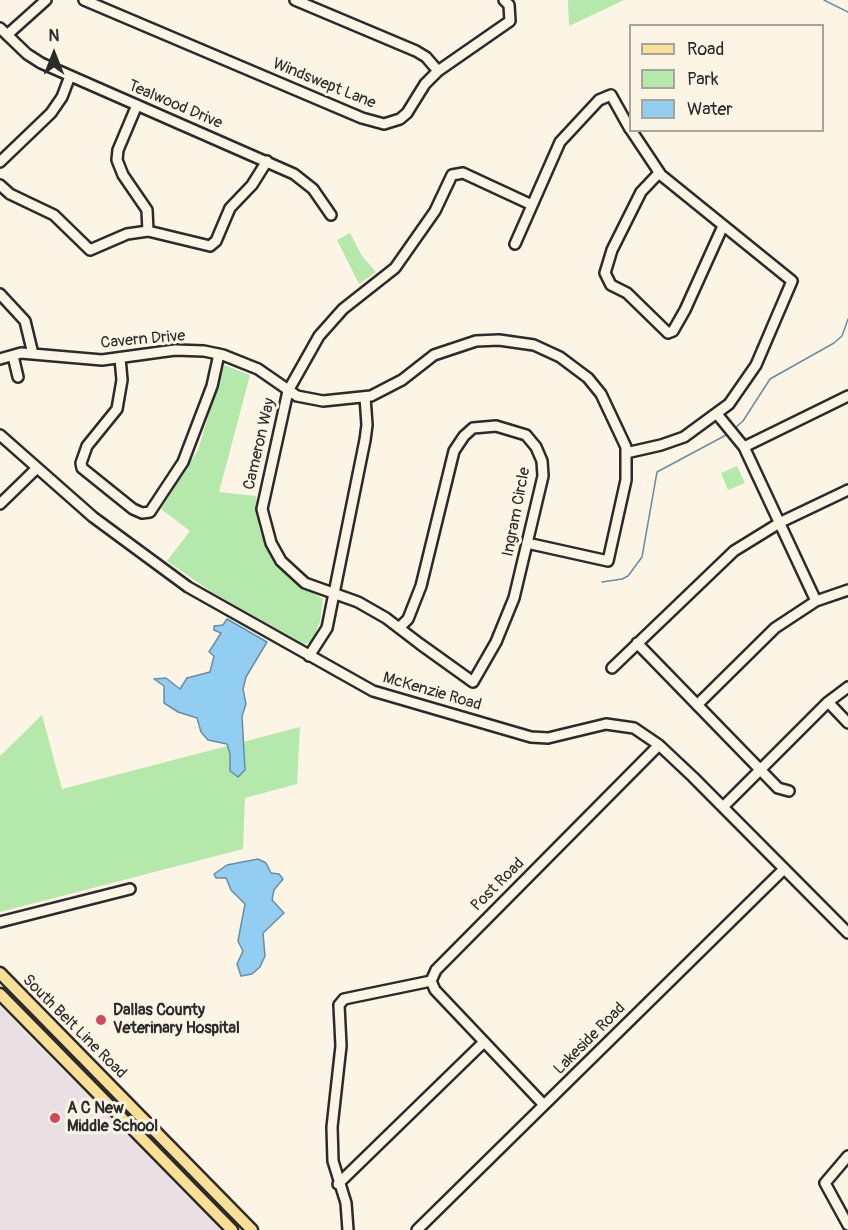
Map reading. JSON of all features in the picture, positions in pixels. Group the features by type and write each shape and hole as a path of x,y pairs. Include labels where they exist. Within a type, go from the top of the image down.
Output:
{"main road":[{"name":"South Belt Line Road","path":"0,973 252,1230"},
{"name":"South Belt Line Road","path":"0,994 232,1230"},
{"path":"173,1171 179,1156"},
{"path":"190,1188 217,1195 215,1213"}],"street":[{"path":"3,32 46,0"},
{"name":"Windswept Lane","path":"84,0 360,117 384,124 400,119 407,113 425,84 438,71 510,21 507,2"},
{"path":"295,0 416,51 426,57 438,71"},
{"name":"Tealwood Drive","path":"3,32 27,54 70,76 294,174 313,189 331,215"},
{"path":"0,162 51,113 62,97 70,76"},
{"path":"515,244 560,141 599,100 611,95 629,126"},
{"path":"137,105 118,150 117,160 123,175 147,210 148,231"},
{"path":"626,453 684,437 729,404 756,365 792,281 659,172 632,132"},
{"path":"0,185 10,194 54,215 90,249 127,234 148,231 210,246 216,241 230,208 252,185 267,161"},
{"path":"659,172 641,192 612,250 605,273 611,285 627,293 668,333 674,331 685,310 723,225"},
{"name":"Cameron Way","path":"473,682 399,628 358,602 305,583 281,561 264,523 262,509 265,486 288,391 319,336 343,309 395,268 435,211 452,175 463,173 532,205"},
{"path":"0,294 25,321 33,354"},
{"name":"Cavern Drive","path":"0,359 33,354 102,360 175,350 219,354 258,369 288,391 323,401 365,397 402,380 434,355 476,341 515,341 534,345 560,357 588,378 618,426 626,453 626,480 608,561 527,543"},
{"path":"120,358 122,380 117,409 87,446 81,463 82,468 142,513 150,512 183,462 212,386 219,354"},
{"path":"13,356 18,377"},
{"path":"744,447 848,396"},
{"path":"309,656 327,628 368,425 365,397"},
{"path":"717,414 744,447 816,601"},
{"name":"Ingram Circle","path":"399,628 408,619 422,586 454,451 473,428 496,426 514,429 526,435 536,447 542,461 543,476 514,598 496,642 473,682"},
{"name":"McKenzie Road","path":"0,435 93,517 172,575 373,691 454,712 516,735 548,738 606,724 634,728 659,745 848,933"},
{"path":"0,504 37,468"},
{"path":"612,668 724,558 781,522 848,490"},
{"path":"697,705 775,628 816,601 848,590"},
{"path":"637,644 778,788 789,791"},
{"path":"723,807 828,702 848,687"},
{"path":"828,702 848,723"},
{"name":"Post Road","path":"431,981 436,970 659,745"},
{"name":"Lakeside Road","path":"417,1230 784,869"},
{"path":"0,922 130,889"},
{"path":"348,1230 346,1203 333,1161 332,1127 340,1046 339,1005 344,999 431,981 435,990 544,1105"},
{"path":"339,1184 484,1042"},
{"path":"848,1156 825,1183 848,1225"}],"shaded area":[{"name":"A C New Middle School","path":"0,1006 221,1230 0,1230"}],"green space":[{"path":"568,0 624,0 569,26"},
{"path":"350,233 362,256 376,272 359,284 337,240"},
{"path":"224,365 250,375 219,492 256,496 259,528 270,554 289,577 323,599 320,622 311,642 304,644 210,591 167,561 190,531 161,509 198,450"},
{"path":"737,466 745,483 728,490 721,473"},
{"path":"42,715 62,789 300,727 297,784 245,798 243,849 0,912 0,756"}],"water":[{"path":"227,619 267,642 246,677 243,689 246,704 242,716 245,770 238,777 230,771 230,754 227,744 208,740 201,732 197,718 178,712 164,703 164,686 154,679 166,678 180,689 187,678 210,672 214,656 209,652 221,633 214,630 214,626 223,625"},
{"path":"258,859 266,863 271,873 279,874 283,879 274,890 272,900 284,913 263,933 265,956 260,967 252,974 241,976 237,964 243,951 238,941 245,904 231,890 226,878 216,878 214,874 227,865"}],"waterway":[{"path":"824,0 848,12"},
{"path":"735,428 743,421 770,379 834,343 842,336 848,319"},
{"path":"602,582 628,576 642,557 657,472 728,434"}],"place":[{"name":"Dallas County Veterinary Hospital","path":"101,1020"},
{"name":"A C New Middle School","path":"55,1118"}]}
